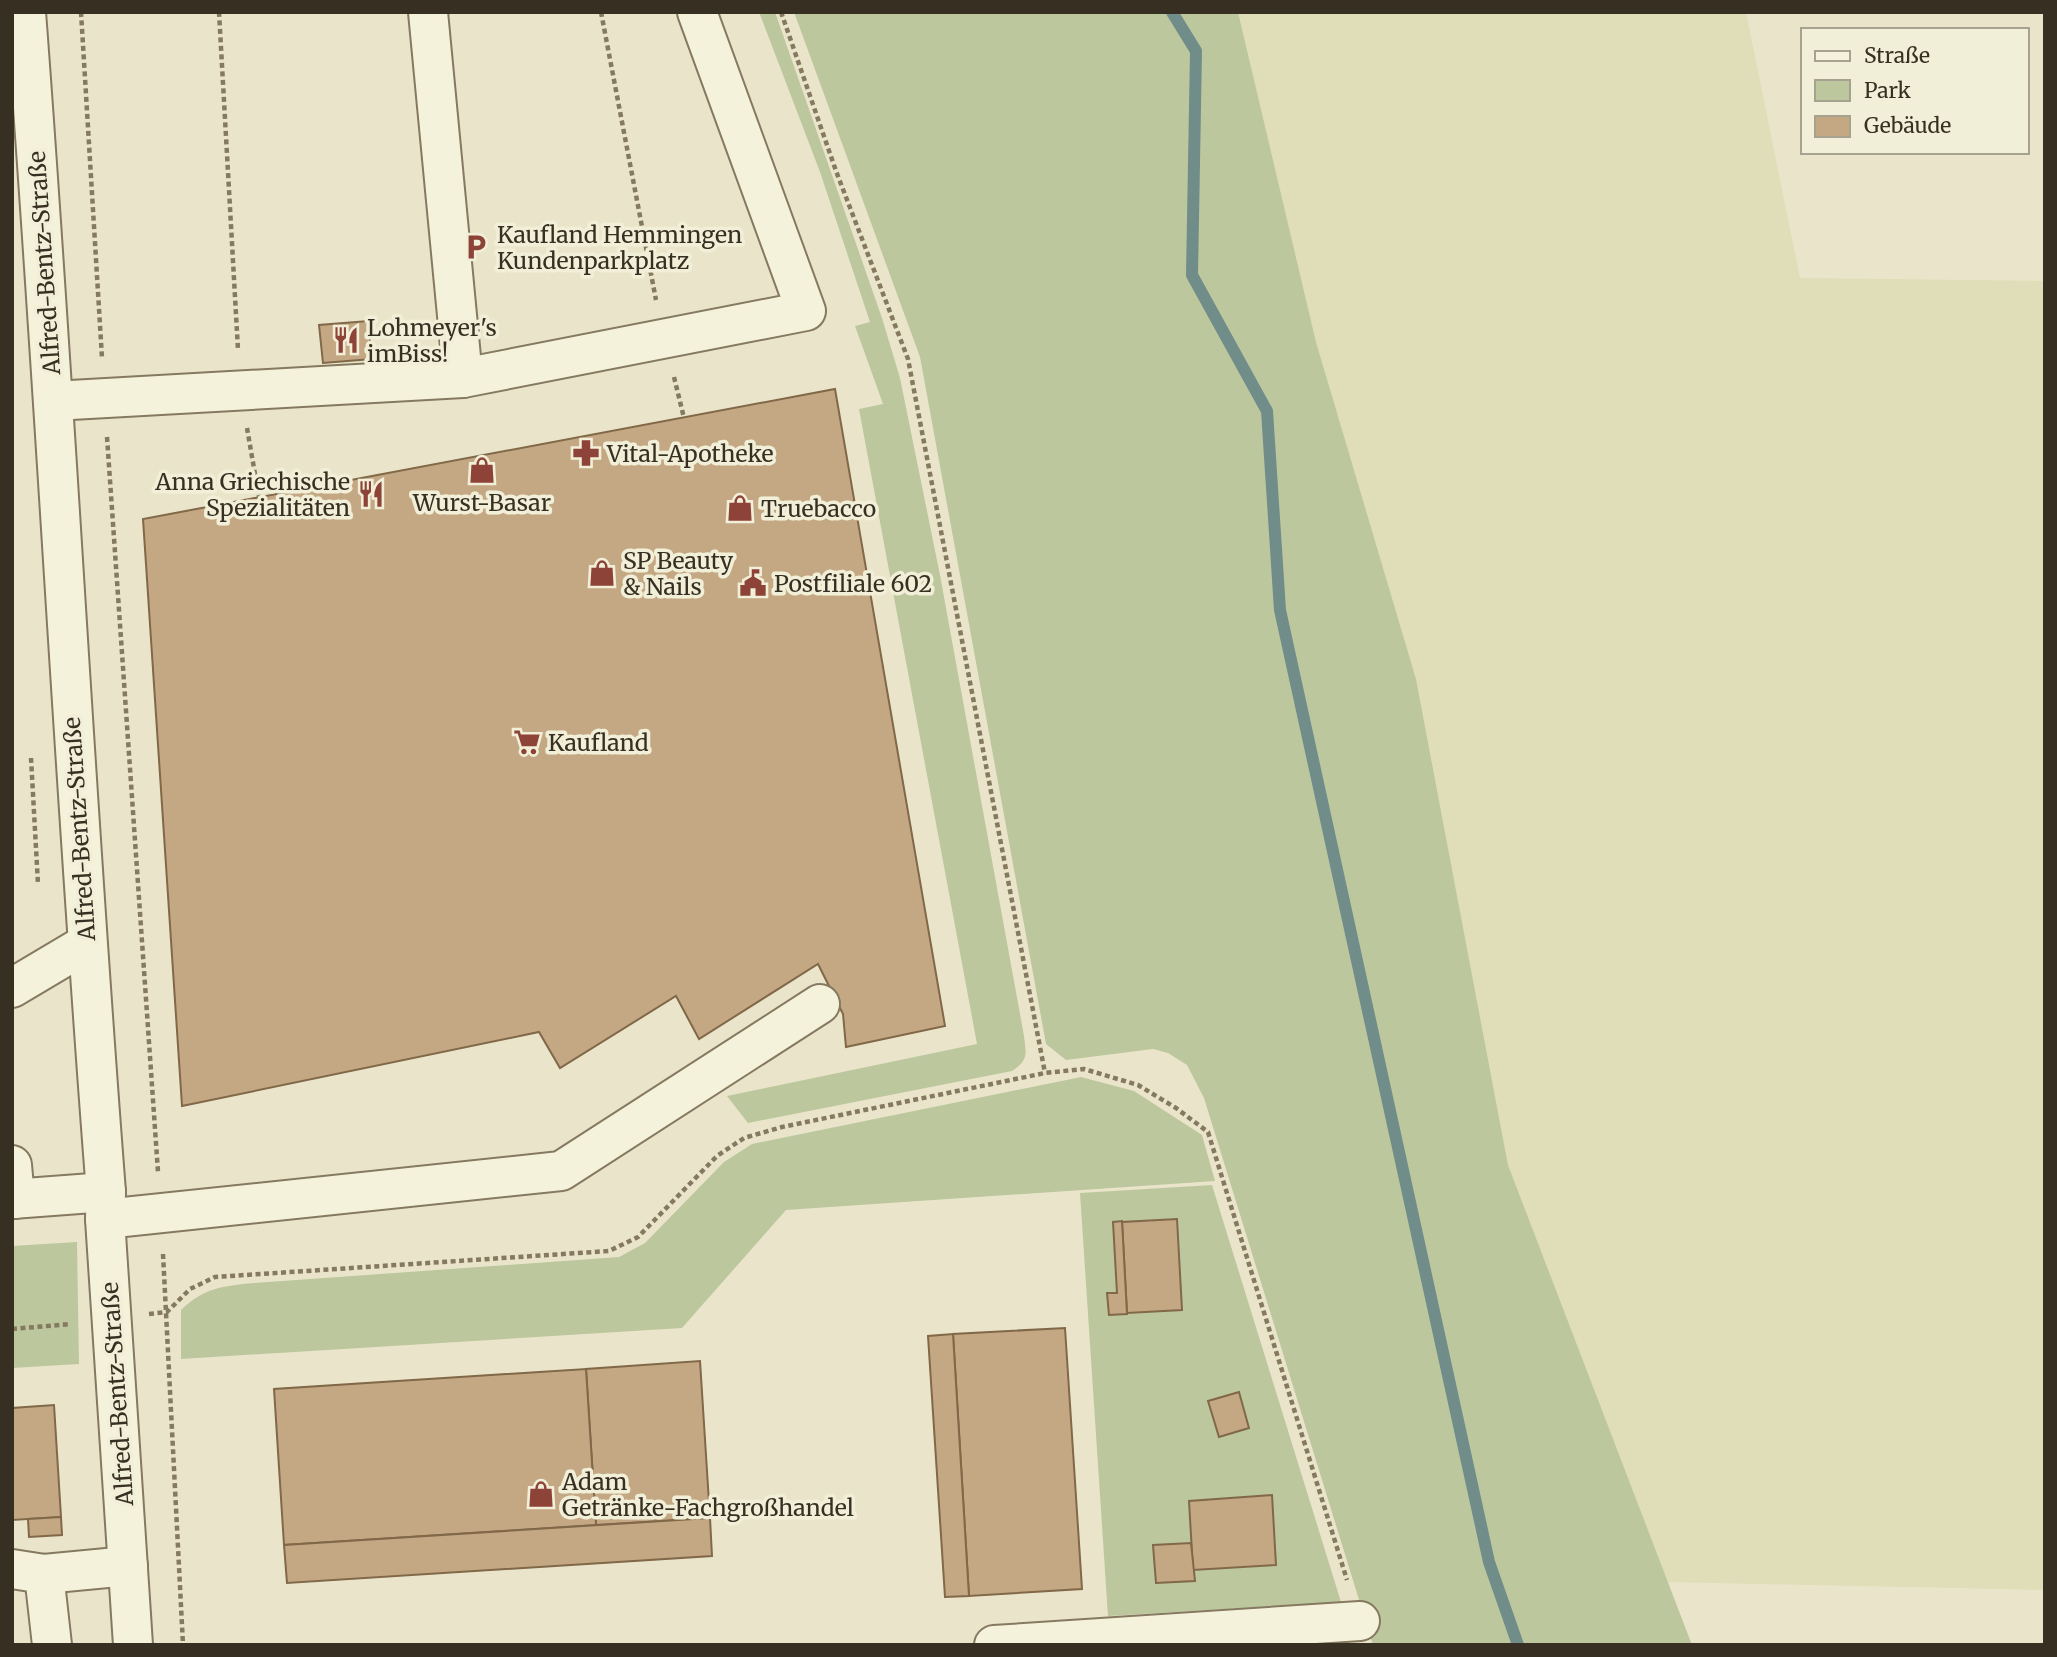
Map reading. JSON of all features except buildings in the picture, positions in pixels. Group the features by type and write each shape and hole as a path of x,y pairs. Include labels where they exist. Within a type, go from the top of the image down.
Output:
{"street":[{"name":"Alfred-Bentz-Straße","path":"26,12 27,213 53,401 133,1645"},
{"path":"428,12 463,378"},
{"path":"53,401 463,378 806,311 697,12"},
{"path":"12,988 86,944"},
{"path":"13,1188 161,1214 561,1171 820,1004"},
{"path":"52,1645 28,1572 128,1566"},
{"path":"994,1645 1360,1621"}],"path":[{"path":"81,12 104,397 161,1214 183,1645"},
{"path":"219,12 230,183 233,290 241,389 259,497"},
{"path":"601,12 664,339 684,418"},
{"path":"780,12 836,171 908,359 1045,1073 1084,1069 1138,1086 1176,1108 1208,1132 1360,1621"},
{"path":"12,1329 59,1327 111,1318"}],"green space":[{"path":"759,12 775,12 882,318 900,378 940,575 1026,1052 1024,1060 1012,1071 748,1123 727,1096 977,1044 859,409 883,404 855,326 870,322 820,172"},
{"path":"794,12 1238,12 1316,342 1416,679 1508,1165 1692,1645 1373,1645 1204,1098 1187,1065 1168,1053 1153,1049 1066,1060 1046,1044 920,357"},
{"path":"1238,12 1746,12 1800,278 2045,281 2045,1590 1667,1582 1508,1165 1416,679 1316,342"},
{"path":"1081,1077 1134,1091 1202,1135 1215,1181 786,1210 682,1328 181,1359 181,1310 214,1289 254,1283 619,1257 645,1243 724,1162 752,1144"},
{"path":"1212,1185 1341,1602 1108,1616 1080,1193"},
{"path":"77,1242 79,1364 12,1368 12,1246"}],"waterway":[{"path":"1172,12 1196,51 1192,275 1267,411 1280,610 1489,1562 1518,1645"}],"place":[{"name":"Kaufland Hemmingen Kundenparkplatz","path":"476,247"},
{"name":"Lohmeyer's imBiss!","path":"346,340"},
{"name":"Vital-Apotheke","path":"586,453"},
{"name":"Wurst-Basar","path":"482,470"},
{"name":"Anna Griechische Spezialitäten","path":"371,494"},
{"name":"Truebacco","path":"740,508"},
{"name":"SP Beauty & Nails","path":"602,573"},
{"name":"Postfiliale 602","path":"753,583"},
{"name":"Kaufland","path":"527,742"},
{"name":"Adam Getränke-Fachgroßhandel","path":"541,1494"}]}
